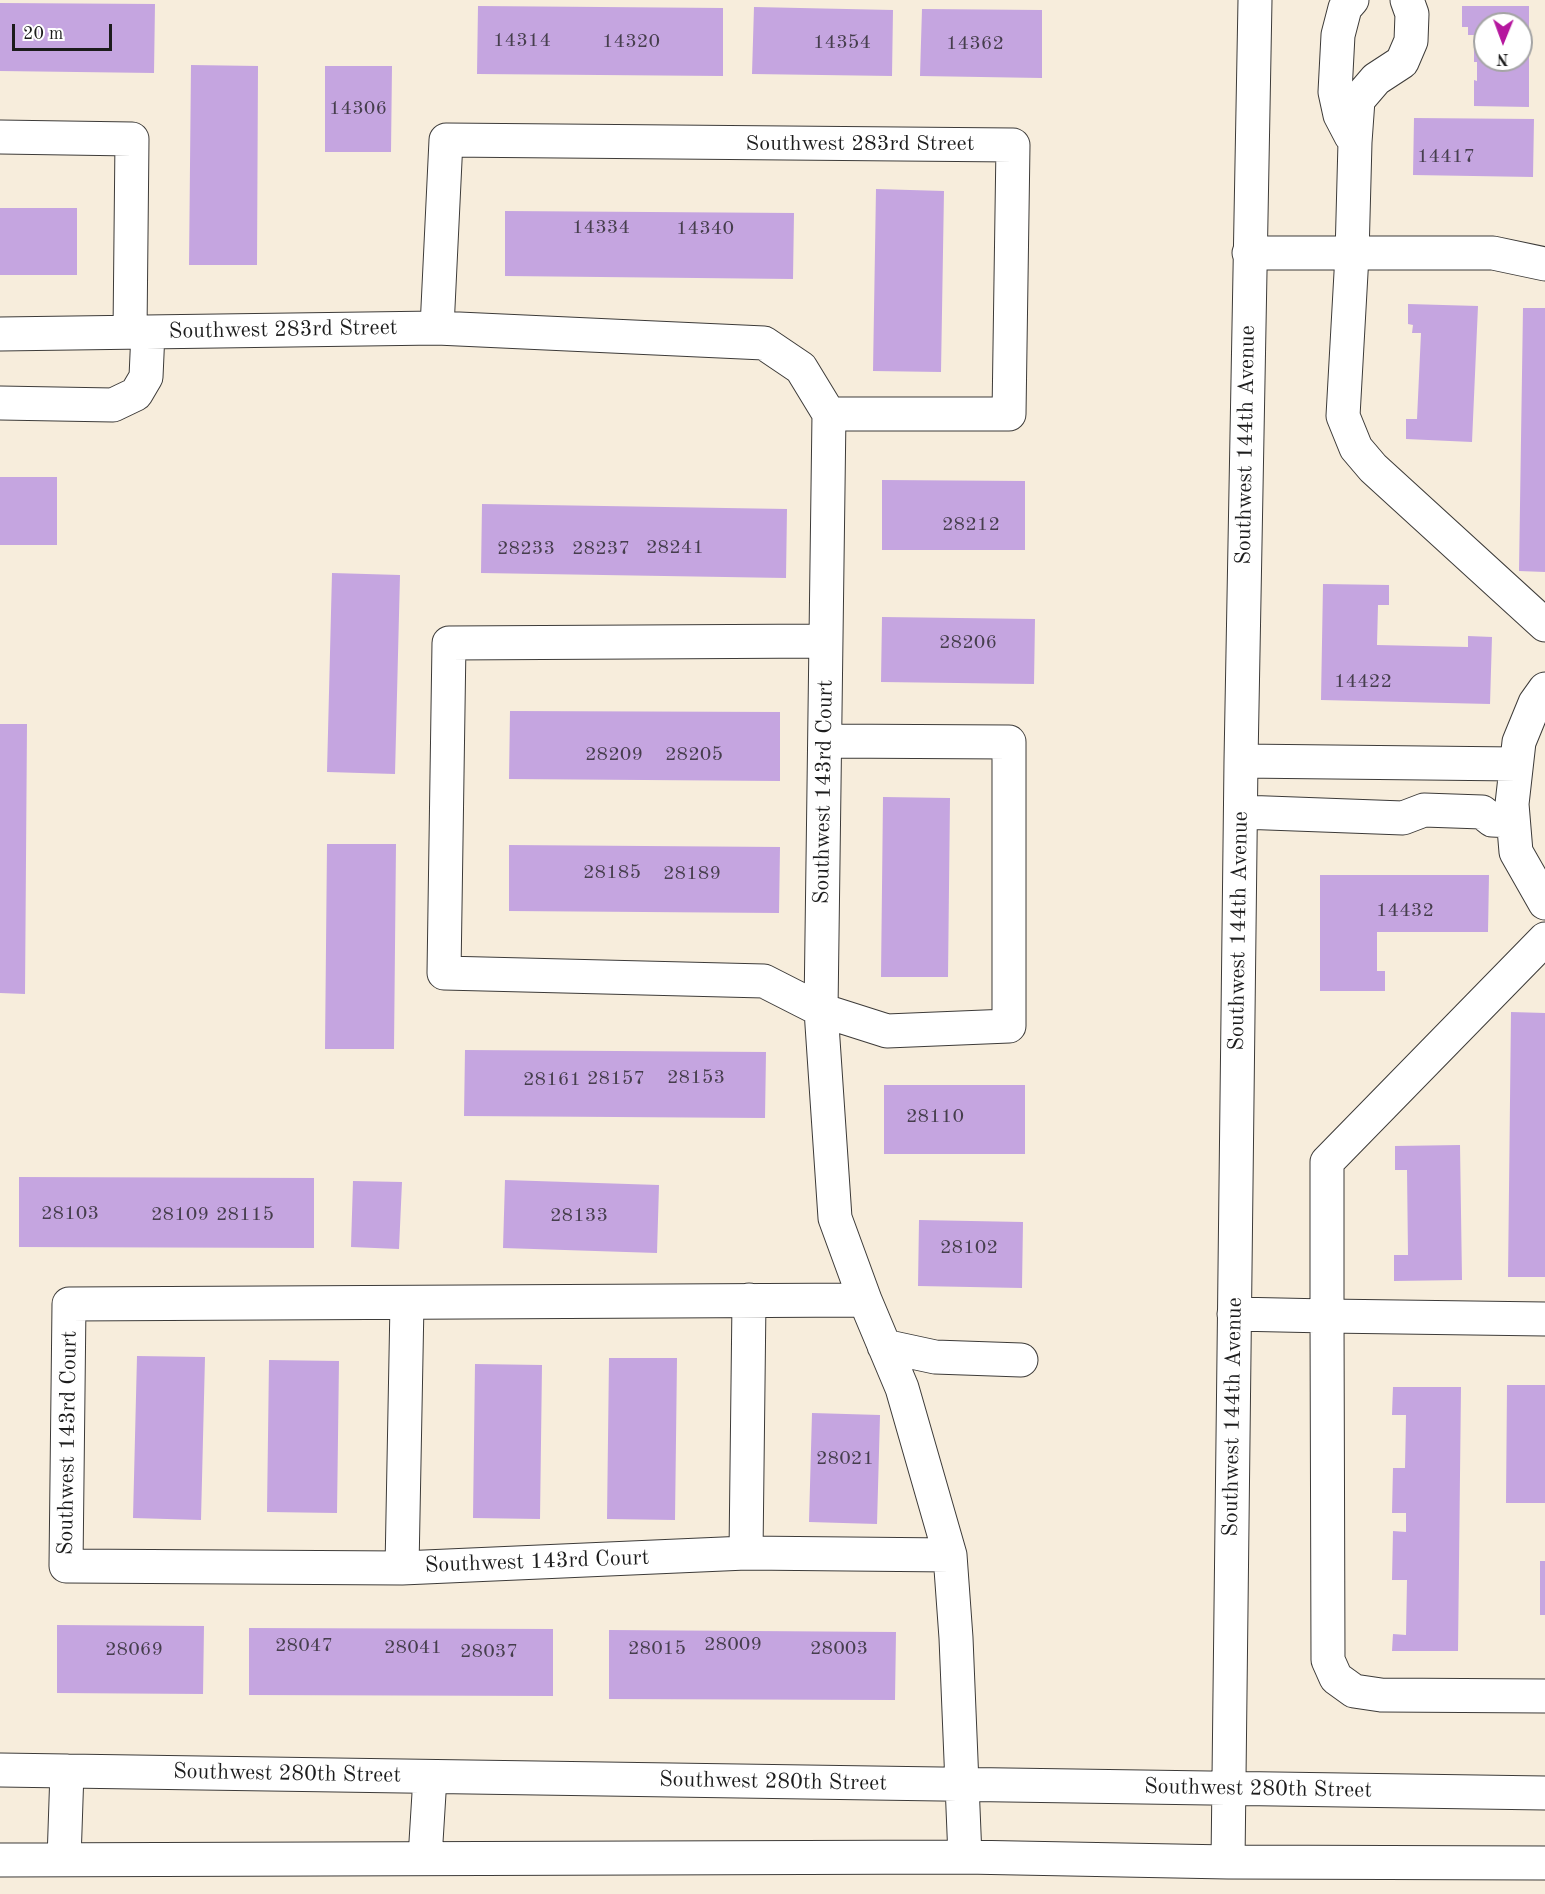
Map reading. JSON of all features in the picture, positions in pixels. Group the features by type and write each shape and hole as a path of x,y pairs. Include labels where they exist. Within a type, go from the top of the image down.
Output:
{"street":[{"name":"Southwest 144th Avenue","path":"1228,1862 1241,761 1255,0"},
{"path":"1352,0 1345,8 1338,35 1335,92 1340,115 1354,142"},
{"path":"1407,0 1413,14 1410,41 1402,62 1376,79 1358,100 1354,142 1352,255 1343,416 1356,448 1373,468 1545,625"},
{"path":"0,137 132,139 139,332 146,377 136,394 113,405 0,403"},
{"name":"Southwest 283rd Street","path":"0,334 437,328 764,343 801,368 829,414 1009,414 1013,145 446,140 437,328"},
{"path":"1249,253 1352,255 1492,253 1545,264"},
{"name":"Southwest 143rd Court","path":"829,414 821,1010 835,1218 865,1300 903,1388 950,1555 956,1638 965,1857"},
{"path":"825,741 1009,742 1009,1026 887,1031 821,1010 764,981 444,973 448,643 826,641"},
{"path":"1428,763 1414,814 1421,831 1484,831 1502,821 1512,804 1519,742 1535,703 1545,689"},
{"path":"1241,761 1516,764"},
{"path":"1241,812 1414,814"},
{"path":"1502,821 1516,852 1545,903"},
{"path":"1545,939 1327,1162 1328,1660 1336,1678 1354,1691 1381,1695 1545,1696"},
{"path":"746,1553 748,1300"},
{"name":"Southwest 143rd Court","path":"865,1300 69,1304 66,1566 402,1568 746,1553 950,1555"},
{"path":"402,1568 407,1303"},
{"path":"1234,1314 1545,1319"},
{"path":"884,1346 935,1357 1021,1360"},
{"name":"Southwest 280th Street","path":"0,1770 1545,1793"},
{"path":"64,1860 67,1771"},
{"path":"425,1858 430,1777"},
{"path":"0,1860 965,1857 1228,1862 1545,1863"}],"building":[{"path":"0,3 155,4 154,73 0,71"},
{"path":"478,6 723,8 723,76 477,74"},
{"path":"1462,6 1529,6 1529,12 1473,12 1473,35 1468,35 1468,27 1462,27"},
{"path":"754,7 893,10 892,76 752,74"},
{"path":"922,9 1042,10 1042,78 920,76"},
{"path":"191,65 258,66 257,265 189,265"},
{"path":"325,66 392,66 391,152 325,152"},
{"path":"1477,72 1529,72 1529,107 1474,106 1474,80 1477,81"},
{"path":"1414,118 1534,119 1533,177 1413,175"},
{"path":"876,189 944,191 941,372 873,371"},
{"path":"0,208 77,208 77,275 0,275"},
{"path":"505,211 794,213 793,279 505,276"},
{"path":"1408,304 1478,306 1472,442 1406,439 1406,419 1417,419 1421,333 1412,333 1413,325 1408,324"},
{"path":"1523,308 1545,308 1545,572 1519,571"},
{"path":"0,477 57,477 57,545 0,545"},
{"path":"882,480 1025,481 1025,550 882,550"},
{"path":"482,504 787,509 786,578 481,573"},
{"path":"332,573 400,575 395,774 327,772"},
{"path":"1323,584 1389,585 1389,605 1378,605 1377,645 1468,647 1468,636 1492,637 1490,704 1321,700"},
{"path":"882,617 1035,619 1034,684 881,682"},
{"path":"510,711 780,712 780,781 509,779"},
{"path":"0,724 27,724 25,994 0,993"},
{"path":"883,797 950,798 948,977 881,977"},
{"path":"327,844 396,844 394,1049 325,1049"},
{"path":"509,845 780,847 779,913 509,911"},
{"path":"1320,875 1489,875 1488,932 1377,932 1377,971 1385,971 1385,991 1320,991"},
{"path":"1511,1012 1545,1013 1545,1277 1508,1277"},
{"path":"465,1050 766,1052 765,1118 464,1116"},
{"path":"884,1085 1025,1085 1025,1154 884,1154"},
{"path":"1460,1145 1462,1280 1394,1281 1394,1255 1408,1255 1407,1170 1395,1170 1395,1146"},
{"path":"19,1177 314,1178 314,1248 19,1247"},
{"path":"505,1180 659,1185 657,1253 503,1248"},
{"path":"353,1181 402,1182 399,1249 351,1247"},
{"path":"919,1220 1023,1222 1022,1288 918,1286"},
{"path":"137,1356 205,1357 201,1520 133,1518"},
{"path":"609,1358 677,1358 675,1520 607,1519"},
{"path":"269,1360 339,1361 337,1513 267,1512"},
{"path":"475,1364 542,1365 540,1519 473,1518"},
{"path":"1507,1385 1545,1385 1545,1503 1506,1503"},
{"path":"1393,1387 1461,1387 1458,1651 1392,1651 1393,1634 1406,1635 1407,1580 1392,1580 1393,1531 1406,1532 1406,1513 1392,1513 1393,1468 1405,1468 1406,1415 1392,1415"},
{"path":"812,1413 880,1415 877,1524 809,1522"},
{"path":"1540,1561 1545,1561 1545,1615 1540,1615"},
{"path":"57,1625 204,1626 203,1694 57,1693"},
{"path":"249,1628 553,1629 553,1696 249,1695"},
{"path":"609,1630 896,1632 895,1700 609,1699"}]}
